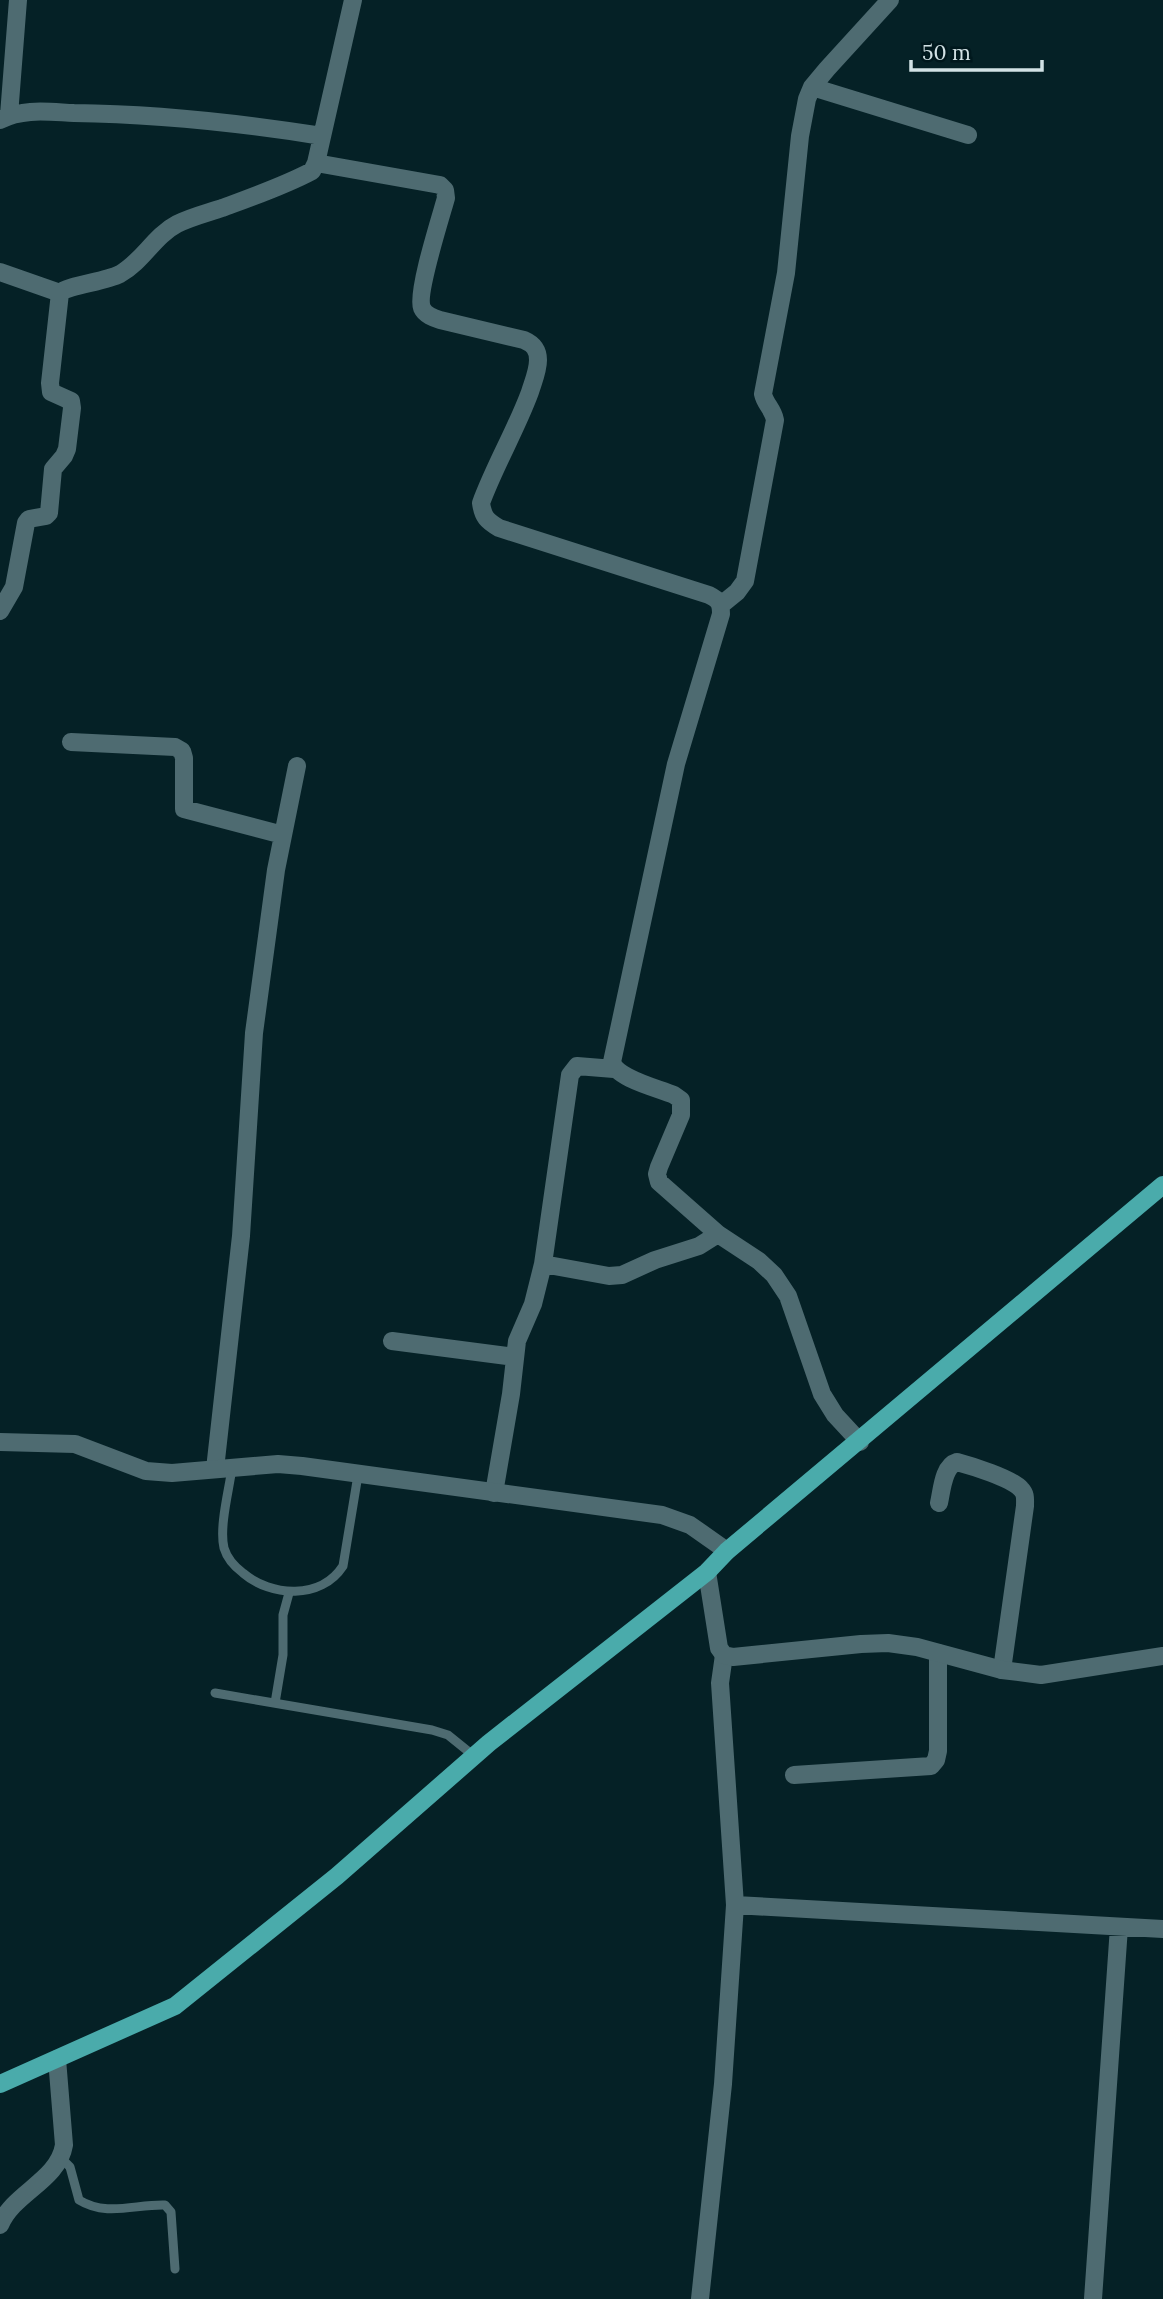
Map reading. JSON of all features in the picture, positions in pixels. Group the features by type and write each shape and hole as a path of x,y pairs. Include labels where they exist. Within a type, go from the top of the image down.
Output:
{"main road":[{"path":"0,2084 175,2006 337,1876 474,1756 707,1572 727,1551 1163,1185"}],"street":[{"path":"18,0 4,117 27,111 139,113 255,125 323,136"},
{"path":"0,611 16,580 26,523 29,519 49,513 53,469 67,449 71,401 51,392 50,383 60,293 64,289 83,286 121,273 134,264 161,234 178,223 312,171 317,163 353,0"},
{"path":"721,604 737,592 745,581 775,420 774,412 763,394 786,273 800,136 807,99 812,87 890,0"},
{"path":"812,87 968,135"},
{"path":"317,163 440,185 445,190 446,198 421,298 422,308 428,315 440,320 524,340 533,344 537,352 535,379 522,415 481,503 482,513 488,522 499,528 709,596 721,604 721,614 676,764 613,1052 614,1069"},
{"path":"0,272 60,293"},
{"path":"71,742 176,747 182,751 184,758 184,809 283,835"},
{"path":"223,1468 242,1236 254,1033 283,835 298,766"},
{"path":"494,1493 517,1341 533,1304 543,1264 570,1075 577,1066 614,1069 681,1100 681,1115 657,1174 659,1182 718,1234 760,1261 774,1275 788,1296 822,1394 835,1415 860,1442"},
{"path":"543,1264 609,1276 622,1275 655,1260 699,1246 718,1234"},
{"path":"392,1341 515,1357"},
{"path":"0,1442 75,1444 146,1471 172,1473 278,1464 670,1517 690,1525 727,1551"},
{"path":"939,1503 947,1470 951,1464 957,1462 1012,1482 1024,1494 1025,1506 1002,1670"},
{"path":"700,2299 723,2084 735,1905 720,1683 724,1655 719,1647 707,1572"},
{"path":"724,1655 733,1657 888,1643 917,1647 1002,1670 1041,1675 1163,1656"},
{"path":"794,1775 931,1766 938,1751 938,1653"},
{"path":"735,1905 1163,1929"},
{"path":"1093,2299 1119,1927"},
{"path":"0,2225 15,2202 54,2169 61,2159 64,2145 57,2059"}],"lane":[{"path":"223,1468 224,1550 234,1566 251,1580 269,1589 289,1593 310,1589 335,1577 343,1566 358,1475"},
{"path":"275,1703 283,1655 283,1615 289,1593"},
{"path":"215,1693 432,1730 448,1735 474,1756"},
{"path":"61,2159 70,2167 79,2200 88,2206 117,2210 164,2205 171,2212 176,2269"}]}
